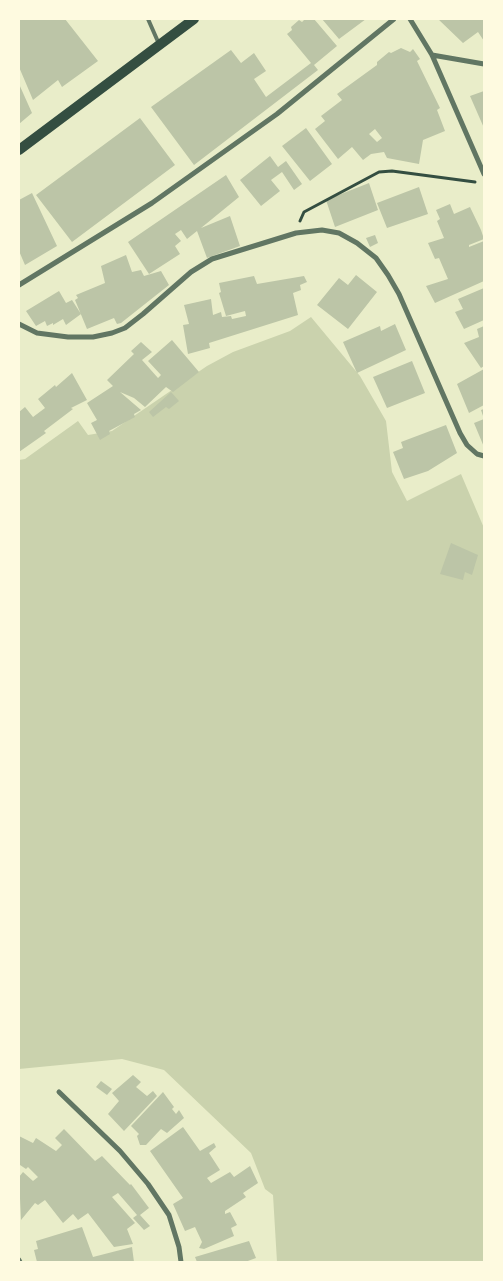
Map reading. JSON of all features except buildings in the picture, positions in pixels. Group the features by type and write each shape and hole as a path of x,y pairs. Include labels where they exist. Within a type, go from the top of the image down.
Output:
{"main road":[{"path":"19,150 194,19"}],"street":[{"path":"19,285 152,203 277,114 394,19"},
{"path":"410,19 432,55 484,174"},
{"path":"432,55 484,64"},
{"path":"19,324 37,333 68,337 93,337 112,333 125,328 144,314 191,272 212,259 296,233 322,230 339,233 357,243 376,258 399,294 460,433 467,445 477,454 484,456"},
{"path":"59,1092 120,1151 148,1184 169,1215 179,1247 181,1262"}],"lane":[{"path":"148,19 160,46"}],"path":[{"path":"296,233 304,212 379,172 392,171 484,184"}],"green space":[{"path":"311,317 360,376 386,421 392,472 407,501 461,474 484,528 484,1262 277,1262 273,1195 265,1189 251,1153 164,1070 122,1059 19,1069 19,460 25,459 78,421 88,435 112,431 207,366 233,352 290,331"}]}
